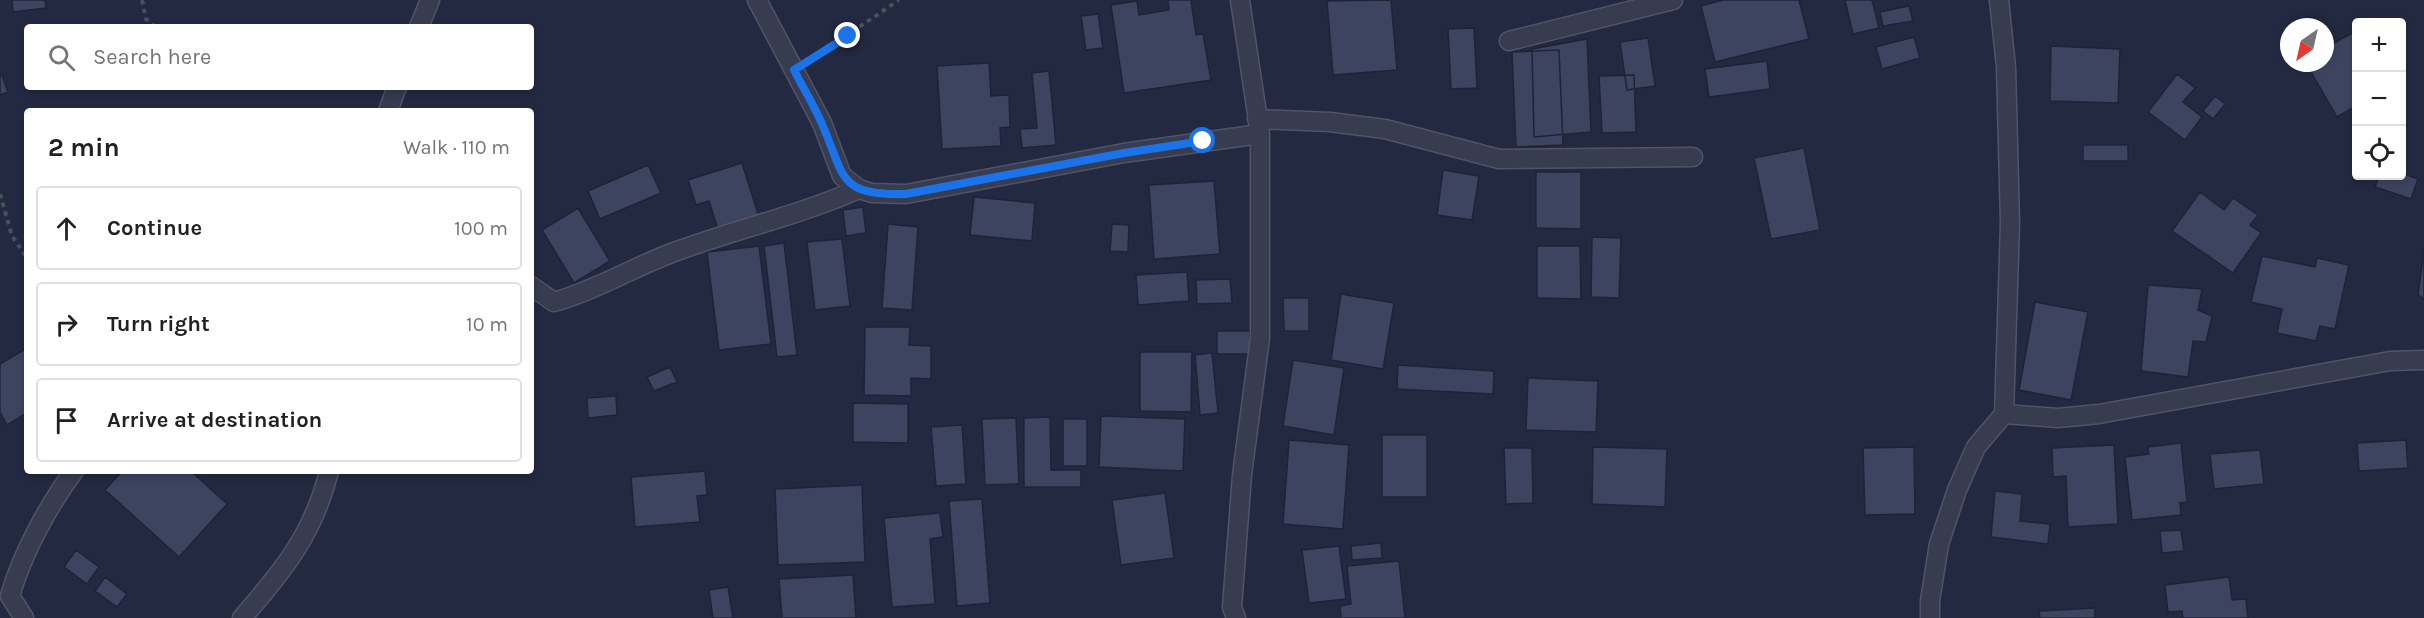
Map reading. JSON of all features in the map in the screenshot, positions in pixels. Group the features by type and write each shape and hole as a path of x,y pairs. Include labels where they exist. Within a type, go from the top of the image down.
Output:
{"street":[{"path":"420,24 430,0"},
{"path":"757,0 822,123 842,176 859,189 884,195 906,194 1258,127 1330,122 1385,129 1499,159 1693,157"},
{"path":"1236,618 1232,607 1242,475 1260,338 1258,127 1240,0"},
{"path":"1509,41 1673,0"},
{"path":"1930,618 1930,601 1939,544 1957,490 1976,447 2004,414 2010,223 2006,68 1999,0"},
{"path":"389,108 396,90"},
{"path":"534,288 554,302 572,297 677,250 823,205 859,189"},
{"path":"2004,414 2058,418 2099,414 2390,361 2424,360"},
{"path":"24,618 5,598 35,535 72,474"},
{"path":"242,618 277,578 312,523 328,474"}],"path":[{"path":"142,0 146,19 152,24"},
{"path":"794,70 848,36 898,0"},
{"path":"0,194 12,236 24,254"}],"building":[{"path":"12,0 45,0 46,8 13,12"},
{"path":"1168,0 1191,0 1196,35 1203,34 1211,80 1124,93 1111,5 1137,1 1139,15 1169,10"},
{"path":"1391,0 1397,70 1333,75 1327,1"},
{"path":"1723,0 1799,0 1809,39 1715,62 1701,6"},
{"path":"1845,0 1872,0 1879,28 1853,34"},
{"path":"1909,6 1913,21 1883,26 1880,12"},
{"path":"1098,14 1103,48 1086,50 1081,16"},
{"path":"1474,28 1477,88 1451,89 1448,29"},
{"path":"2352,33 2352,108 2337,117 2311,72 2334,72 2334,43"},
{"path":"1914,37 1920,58 1882,69 1876,47"},
{"path":"1648,38 1655,86 1627,90 1620,42"},
{"path":"1587,39 1591,132 1534,137 1532,49"},
{"path":"2051,46 2120,49 2118,103 2050,101"},
{"path":"1559,50 1563,145 1516,147 1512,52"},
{"path":"1767,61 1770,89 1709,97 1705,69"},
{"path":"989,63 991,96 1009,95 1010,127 1000,128 1001,146 942,149 937,66"},
{"path":"1049,71 1056,145 1022,148 1020,129 1037,128 1032,73"},
{"path":"2177,74 2195,88 2183,102 2202,117 2185,140 2148,112"},
{"path":"2,75 8,92 0,95 0,76"},
{"path":"1634,75 1636,132 1602,133 1599,76"},
{"path":"2215,96 2225,104 2213,119 2203,111"},
{"path":"2083,145 2128,145 2128,161 2083,161"},
{"path":"1804,148 1820,230 1771,239 1754,158"},
{"path":"742,163 759,217 718,230 709,201 696,205 688,180"},
{"path":"648,165 661,193 600,219 588,191"},
{"path":"1443,170 1479,176 1472,220 1437,215"},
{"path":"1536,172 1581,172 1581,229 1536,228"},
{"path":"2406,174 2418,179 2411,199 2375,187 2378,180 2406,180"},
{"path":"1214,181 1220,254 1154,259 1149,185"},
{"path":"2200,192 2224,210 2233,198 2258,215 2250,225 2261,233 2233,273 2172,231"},
{"path":"974,197 1035,203 1032,241 970,235"},
{"path":"863,207 866,233 846,236 843,210"},
{"path":"578,208 610,261 574,283 542,230"},
{"path":"888,224 918,227 912,310 882,308"},
{"path":"1112,224 1129,225 1128,252 1110,251"},
{"path":"1592,237 1621,238 1619,298 1591,297"},
{"path":"842,239 850,306 815,310 807,242"},
{"path":"784,243 797,355 777,357 764,246"},
{"path":"759,246 771,344 719,350 707,252"},
{"path":"1537,246 1580,246 1581,299 1537,298"},
{"path":"2424,250 2424,299 2418,295"},
{"path":"2262,256 2315,267 2317,258 2349,265 2335,329 2320,326 2316,341 2277,333 2282,309 2251,302"},
{"path":"1187,272 1189,301 1138,305 1136,275"},
{"path":"1230,279 1232,303 1197,304 1196,280"},
{"path":"2148,285 2202,289 2198,310 2212,316 2206,342 2193,341 2188,377 2141,371"},
{"path":"1341,294 1394,303 1383,369 1331,360"},
{"path":"1283,298 1309,298 1309,331 1284,331"},
{"path":"2035,302 2088,312 2071,400 2019,390"},
{"path":"865,327 910,327 909,345 931,346 931,379 911,378 911,396 864,395"},
{"path":"1217,331 1250,331 1250,354 1217,354"},
{"path":"24,350 24,415 7,425 0,412 0,364"},
{"path":"1140,352 1192,352 1191,412 1140,411"},
{"path":"1212,353 1218,413 1200,415 1195,355"},
{"path":"1293,360 1344,368 1334,435 1283,426"},
{"path":"1398,365 1494,371 1493,394 1397,389"},
{"path":"670,367 677,382 654,391 647,377"},
{"path":"1528,378 1598,381 1596,432 1526,430"},
{"path":"616,396 617,415 588,418 587,398"},
{"path":"853,403 908,404 908,443 853,442"},
{"path":"1101,416 1185,419 1183,471 1099,467"},
{"path":"1050,417 1051,470 1081,470 1081,487 1024,487 1024,418"},
{"path":"1016,418 1019,484 985,485 982,419"},
{"path":"1063,419 1087,419 1087,466 1063,466"},
{"path":"962,425 966,484 936,486 931,427"},
{"path":"1382,435 1427,435 1427,497 1382,497"},
{"path":"1289,440 1349,445 1343,529 1283,524"},
{"path":"2406,440 2408,468 2359,471 2357,443"},
{"path":"2181,443 2187,502 2180,503 2181,515 2132,520 2125,457 2149,454 2148,447"},
{"path":"2114,445 2118,524 2068,527 2066,476 2053,477 2052,448"},
{"path":"1593,447 1667,449 1665,507 1592,504"},
{"path":"1914,447 1915,514 1865,515 1863,448"},
{"path":"1504,448 1532,448 1533,503 1506,504"},
{"path":"2260,450 2264,484 2214,489 2210,454"},
{"path":"705,471 707,495 697,496 700,522 635,527 631,477"},
{"path":"119,474 194,474 227,504 179,557 105,490"},
{"path":"862,485 865,562 778,565 775,489"},
{"path":"1995,491 2022,494 2020,521 2050,524 2048,544 1991,537"},
{"path":"1165,493 1174,558 1121,565 1112,500"},
{"path":"982,499 990,603 957,606 949,501"},
{"path":"940,513 943,537 930,539 935,604 892,607 884,518"},
{"path":"2181,530 2184,551 2162,553 2160,531"},
{"path":"1381,543 1382,558 1352,560 1351,546"},
{"path":"1339,546 1346,599 1309,603 1302,550"},
{"path":"76,550 99,567 87,584 64,567"},
{"path":"1399,561 1405,618 1341,618 1340,606 1351,604 1347,566"},
{"path":"853,575 856,618 782,618 779,579"},
{"path":"105,577 127,594 117,607 95,591"},
{"path":"2229,577 2232,600 2246,599 2248,618 2183,618 2182,611 2168,612 2165,585"},
{"path":"728,587 733,618 713,618 709,590"},
{"path":"2095,608 2095,618 2040,618 2039,611"}],"route":[{"path":"848,36 794,70 822,123 842,176 859,189 872,193 906,194 1124,153 1203,141"}]}
